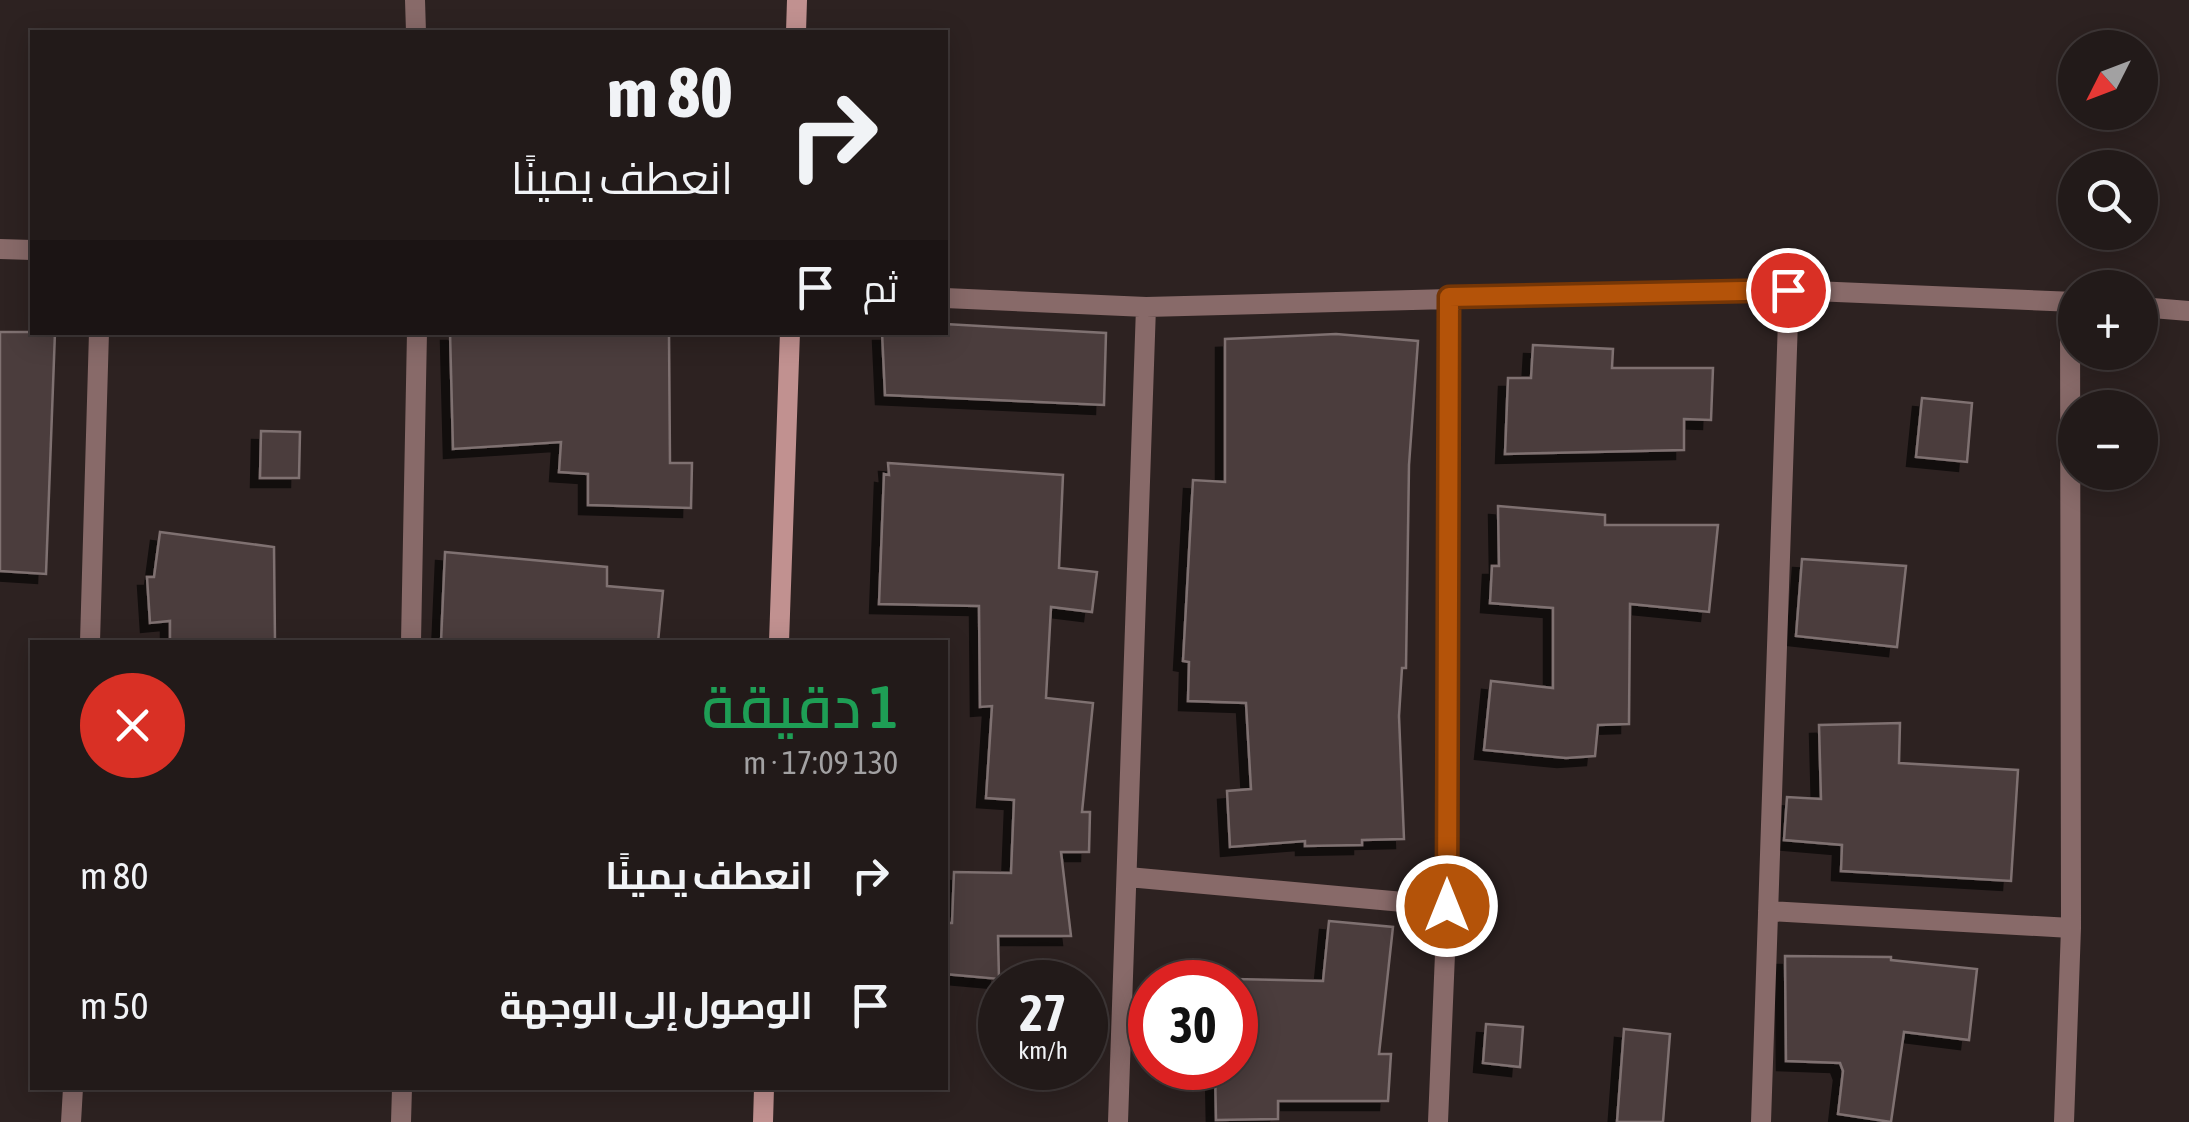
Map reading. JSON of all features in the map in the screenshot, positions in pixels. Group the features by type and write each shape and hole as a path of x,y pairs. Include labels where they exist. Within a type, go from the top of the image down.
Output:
{"street":[{"path":"415,0 416,30"},
{"path":"796,30 797,0"},
{"path":"0,249 30,250"},
{"path":"1760,1122 1788,290"},
{"path":"948,298 1146,307 1788,290 2058,301"},
{"path":"1438,1122 1447,906 1449,297"},
{"path":"1118,1122 1146,307"},
{"path":"2158,308 2189,311"},
{"path":"90,640 99,335"},
{"path":"412,640 417,335"},
{"path":"780,640 790,335"},
{"path":"2064,1122 2070,928 2072,370"},
{"path":"1128,877 1447,906"},
{"path":"1768,911 2070,928"},
{"path":"71,1122 73,1090"},
{"path":"401,1122 402,1090"},
{"path":"762,1122 764,1090"}],"building":[{"path":"948,324 1106,333 1104,405 885,395 882,335 948,335"},
{"path":"0,332 55,335 46,574 0,571"},
{"path":"1336,334 1418,341 1409,465 1406,668 1402,668 1399,716 1404,839 1362,840 1362,845 1305,846 1305,841 1230,847 1227,791 1251,789 1246,703 1188,701 1189,662 1183,661 1193,480 1225,482 1225,339"},
{"path":"450,335 669,335 670,463 692,463 691,508 588,505 588,474 559,472 561,442 453,449"},
{"path":"1533,345 1613,349 1612,368 1713,368 1711,420 1684,419 1684,450 1505,454 1508,378 1531,378"},
{"path":"1922,398 1972,403 1967,462 1916,457"},
{"path":"261,431 300,432 299,478 260,478"},
{"path":"888,463 1063,475 1059,568 1097,572 1092,612 1051,607 1046,698 1093,703 1082,812 1090,812 1089,852 1061,852 1071,936 998,936 999,960 978,960 978,977 948,974 948,923 952,923 954,872 1011,873 1014,800 986,798 992,706 980,707 979,606 879,604 884,474 889,475"},
{"path":"1498,506 1605,515 1605,525 1718,525 1709,612 1630,604 1629,724 1598,725 1595,756 1566,758 1484,750 1491,681 1553,688 1553,608 1490,603 1492,566 1499,566"},
{"path":"160,532 274,547 275,640 170,640 170,621 150,623 147,577 154,577"},
{"path":"445,552 607,567 607,586 663,591 658,640 441,640"},
{"path":"1802,559 1906,566 1897,647 1796,636"},
{"path":"1900,723 1899,763 2018,770 2011,881 1841,871 1842,845 1784,840 1787,797 1821,799 1819,725"},
{"path":"1329,921 1393,927 1379,1054 1391,1054 1388,1101 1278,1101 1278,1119 1216,1120 1215,1090 1258,1090 1258,980 1323,981"},
{"path":"1785,956 1891,957 1977,969 1969,1040 1904,1032 1891,1122 1838,1114 1843,1071 1840,1063 1786,1061"},
{"path":"1486,1024 1523,1027 1520,1067 1483,1063"},
{"path":"1624,1029 1670,1034 1663,1122 1617,1122"}],"route":[{"path":"1447,906 1449,297 1788,290"}]}
